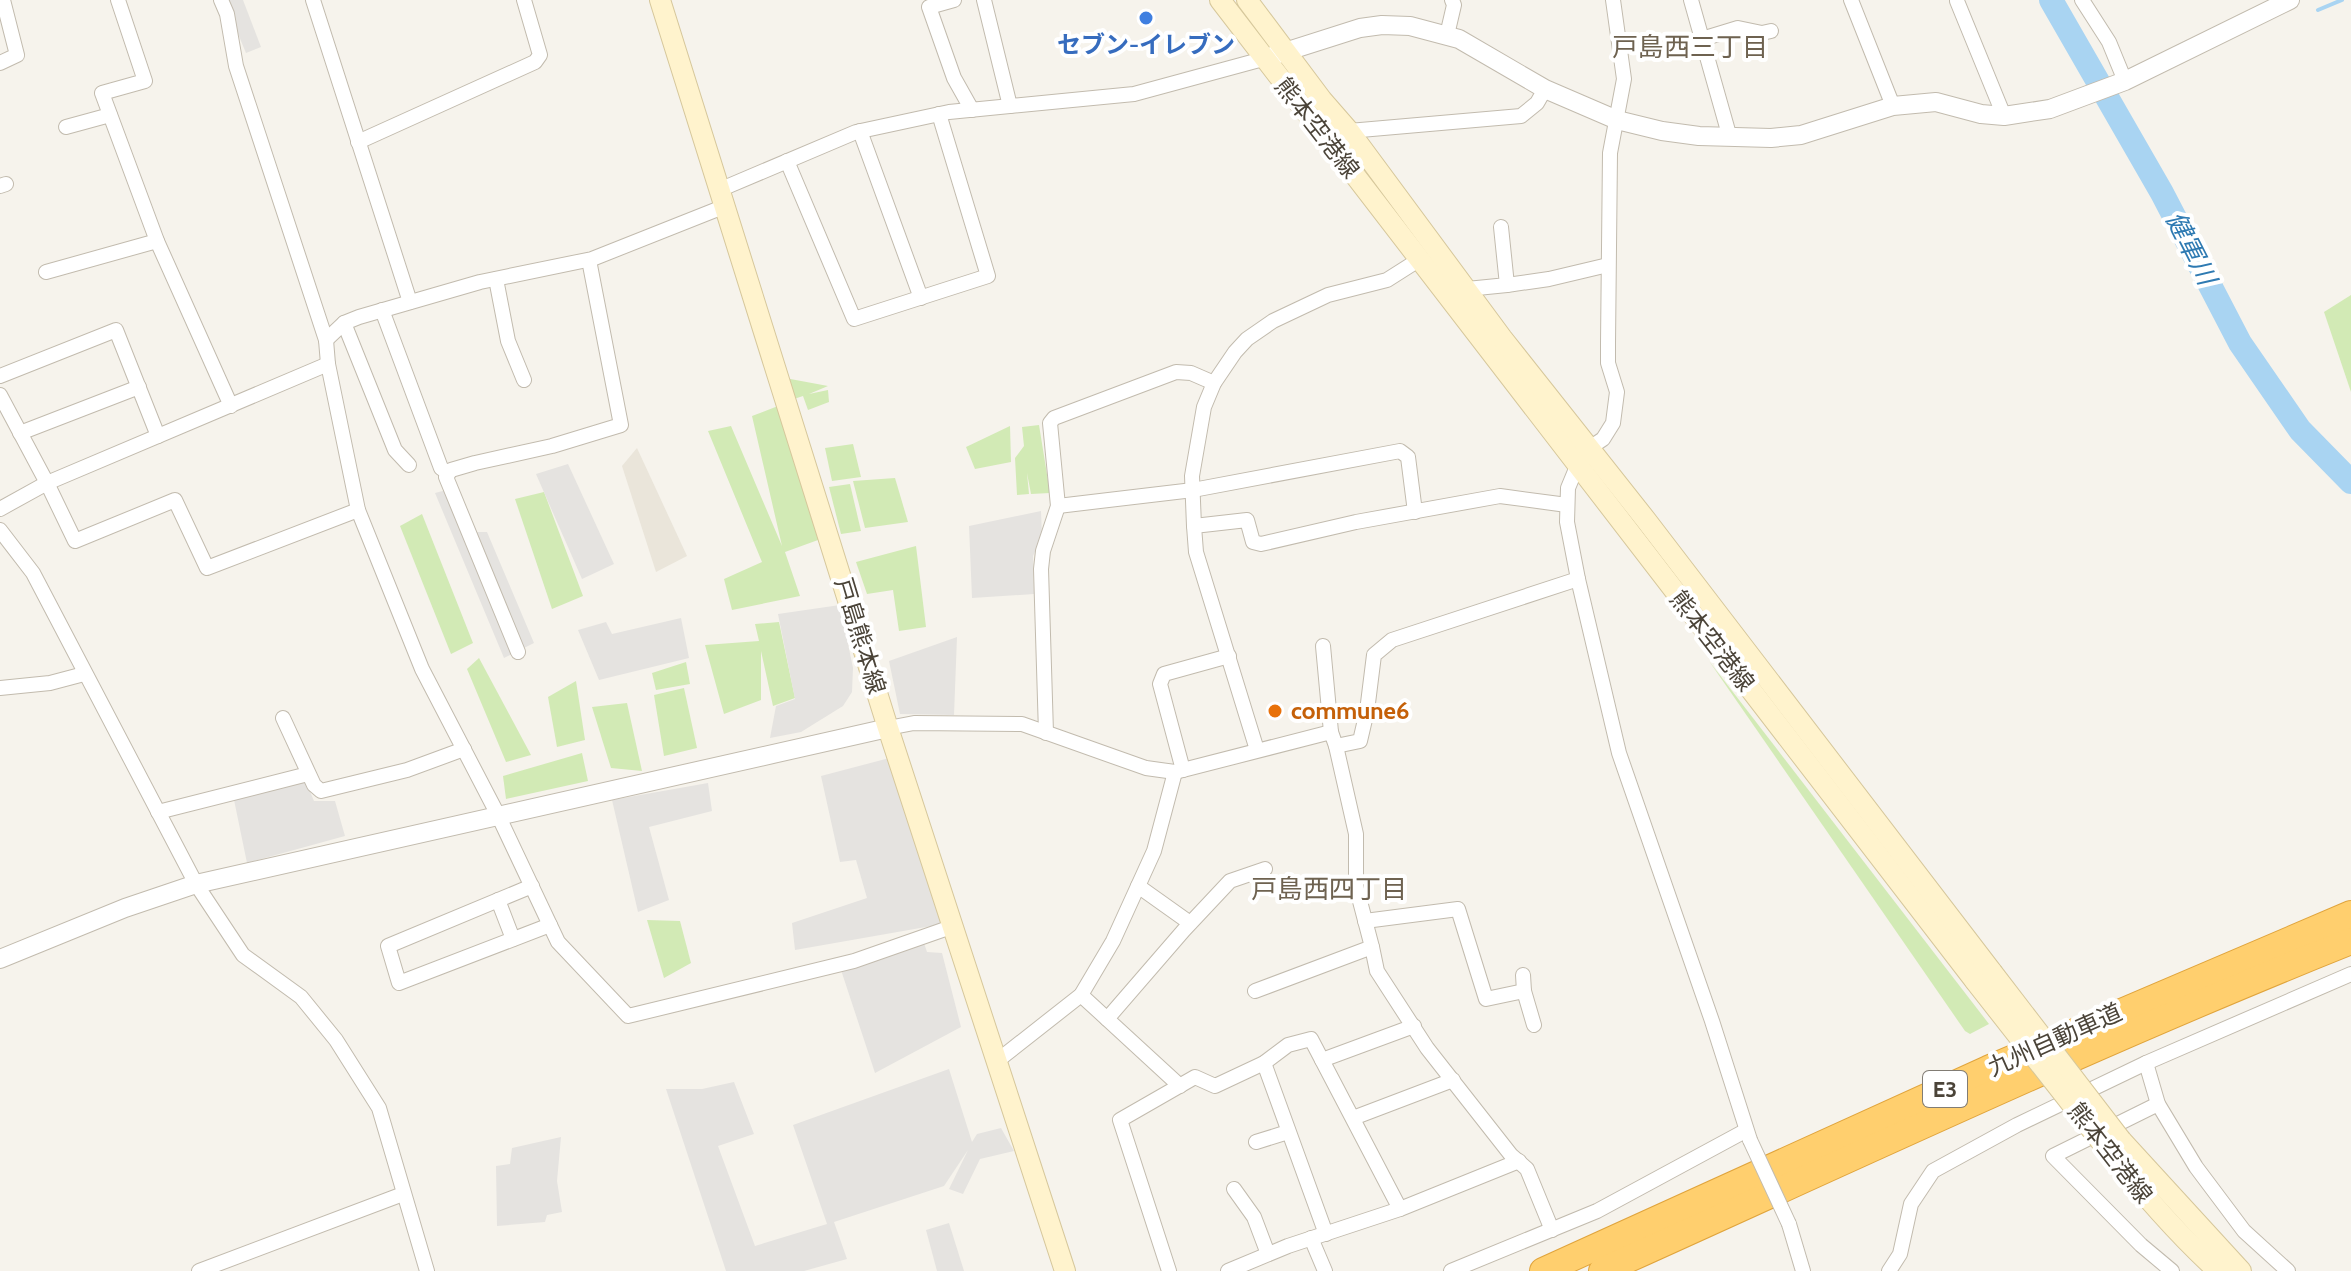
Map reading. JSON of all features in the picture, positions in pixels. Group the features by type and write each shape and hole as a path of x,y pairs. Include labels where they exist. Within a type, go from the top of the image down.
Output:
{"highway":[{"name":"九州自動車道","path":"1543,1271 1988,1069 2351,914"},
{"name":"九州自動車道","path":"1602,1271 1998,1091 2351,941"}],"main road":[{"name":"戸島熊本線","path":"660,0 888,728 1065,1271"},
{"name":"熊本空港線","path":"1220,0 1420,259 1583,457"},
{"name":"熊本空港線","path":"1247,0 1467,289 1583,457 1609,508 2113,1144 2152,1206 2218,1271"},
{"name":"熊本空港線","path":"2113,1144 2241,1271"}],"street":[{"path":"0,63 17,55 3,0"},
{"path":"118,0 145,81 102,93 157,241 231,406"},
{"path":"221,0 227,14 236,66 326,340 328,364 358,510 422,669 498,815 558,942 628,1016 854,961 954,926"},
{"path":"313,0 410,302"},
{"path":"358,142 535,62 540,55 524,0"},
{"path":"954,0 929,7 954,78 972,110"},
{"path":"984,0 1010,106"},
{"path":"1447,35 1454,5 1452,0"},
{"path":"1613,0 1624,79 1610,153 1608,363 1617,392 1613,423 1603,439 1583,457 1568,488 1567,522 1619,753 1748,1135 1789,1224 1803,1271"},
{"path":"1691,0 1730,138"},
{"path":"1851,0 1893,106"},
{"path":"2082,0 2109,42 2125,81"},
{"path":"326,340 344,323 382,310 496,279 589,260 721,199 787,161 860,131 939,114 1134,94 1263,59 1360,28 1410,26 1447,35 1480,50 1545,89 1617,120 1662,131 1730,138 1801,135 1893,106 1936,102 1981,114 2004,116 2050,109 2125,81 2290,0"},
{"path":"1957,1 2004,116"},
{"path":"1702,39 1738,28 1762,33 1771,31"},
{"path":"1349,131 1521,116 1537,103 1545,89"},
{"path":"787,161 854,319 988,276 939,114"},
{"path":"66,127 110,115"},
{"path":"860,131 921,298"},
{"path":"1501,227 1507,285"},
{"path":"46,272 157,241"},
{"path":"1257,750 1196,552 1192,476 1204,407 1214,383 1241,346 1273,321 1328,295 1387,280 1420,259"},
{"path":"518,652 446,477 451,470 552,446 621,425 589,260"},
{"path":"1467,289 1549,279 1608,265"},
{"path":"496,279 508,341 524,380"},
{"path":"382,310 441,468 448,473"},
{"path":"344,323 395,450 409,465"},
{"path":"0,376 116,330 158,436"},
{"path":"0,509 47,483 328,364"},
{"path":"1046,733 1041,569 1043,551 1058,506 1049,430 1054,418 1176,372 1191,373 1214,383"},
{"path":"20,433 139,387"},
{"path":"0,395 75,541 175,500 207,568 358,510"},
{"path":"1058,506 1193,490 1400,451 1408,457 1415,512"},
{"path":"1194,526 1247,520 1253,542 1261,544 1507,496 1567,505"},
{"path":"0,530 33,573 196,884 243,955 301,997 336,1040 379,1108 427,1271"},
{"path":"0,959 125,908 196,884 914,723 1022,724 1146,768 1179,771 1257,750 1334,739 1360,741 1374,655 1392,640 1578,579"},
{"path":"1323,646 1334,739 1356,834 1356,886 1377,971 1453,1080 1511,1155 1527,1169 1552,1230"},
{"path":"997,1061 1081,995 1113,941 1154,851 1179,771 1161,678 1164,674 1229,656"},
{"path":"0,688 50,683 84,674"},
{"path":"283,718 308,774 321,791 407,770 464,749"},
{"path":"158,812 308,774"},
{"path":"1107,1019 1230,881 1265,869"},
{"path":"532,886 388,946 399,983 550,925"},
{"path":"1138,886 1190,923"},
{"path":"498,900 513,939"},
{"path":"1365,921 1458,909 1486,999 1524,991"},
{"path":"1255,991 1372,947"},
{"path":"1889,1271 1900,1254 1911,1204 1933,1171 2017,1125 2146,1063 2351,974"},
{"path":"1523,975 1524,991 1534,1025"},
{"path":"1081,995 1180,1086"},
{"path":"1322,1060 1414,1026"},
{"path":"1169,1271 1120,1120 1195,1077 1215,1086 1264,1063 1288,1045 1311,1039 1400,1209"},
{"path":"1264,1063 1288,1132 1325,1271"},
{"path":"2146,1063 2158,1104 2196,1167 2244,1231 2288,1271"},
{"path":"1353,1118 1453,1080"},
{"path":"2158,1104 2053,1156 2141,1245 2172,1271"},
{"path":"1256,1142 1288,1132"},
{"path":"1451,1271 1597,1211 1748,1135"},
{"path":"1228,1271 1268,1254 1400,1209 1519,1161"},
{"path":"1234,1189 1254,1217 1268,1254"},
{"path":"199,1271 403,1194"}],"shaded area":[{"path":"224,0 243,0 261,47 246,53"},
{"path":"637,448 687,556 656,572 622,466"},
{"path":"568,464 614,564 582,579 536,474"},
{"path":"454,488 477,532 487,532 534,643 504,658 435,493"},
{"path":"1041,511 1042,536 1033,556 1034,594 972,598 969,526"},
{"path":"840,605 853,668 852,692 843,706 801,732 770,738 776,706 795,699 778,614"},
{"path":"681,618 689,658 599,680 578,630 606,622 612,634"},
{"path":"957,637 954,715 900,714 889,661"},
{"path":"897,756 943,924 795,950 792,923 867,898 856,860 840,862 821,776"},
{"path":"306,782 314,801 335,801 345,836 247,863 233,795"},
{"path":"708,783 712,811 649,827 669,900 638,912 612,800"},
{"path":"923,940 927,952 942,953 961,1027 875,1073 841,970"},
{"path":"949,1069 972,1142 977,1134 1001,1128 1014,1151 980,1159 963,1194 949,1189 968,1150 944,1186 834,1222 847,1259 804,1271 726,1271 666,1089 702,1089 734,1082 754,1134 718,1146 755,1246 827,1224 793,1125"},
{"path":"561,1137 557,1181 562,1212 547,1215 545,1222 497,1226 496,1166 510,1164 512,1148"},
{"path":"949,1223 964,1271 937,1271 926,1230"}],"green space":[{"path":"2351,295 2351,392 2324,312"},
{"path":"785,378 828,386 809,394 828,390 829,402 808,410 803,396 791,400"},
{"path":"778,406 829,536 785,552 800,596 732,610 724,579 762,562 708,431 731,426 782,546 752,416"},
{"path":"1039,425 1050,493 1031,494 1027,473 1029,494 1017,495 1015,458 1024,446 1022,427"},
{"path":"1010,426 1011,462 975,469 966,447"},
{"path":"853,444 861,477 832,481 825,448"},
{"path":"895,478 908,522 865,528 853,481"},
{"path":"850,484 861,531 841,534 829,487"},
{"path":"544,492 583,596 552,609 515,499"},
{"path":"422,514 473,643 451,654 400,526"},
{"path":"916,546 926,627 899,631 893,590 867,594 856,562"},
{"path":"779,622 795,698 773,706 761,651 761,700 724,714 705,645 759,641 755,624"},
{"path":"479,658 531,755 506,762 467,669"},
{"path":"1709,661 1989,1024 1970,1034 1965,1031"},
{"path":"686,662 690,684 656,690 652,673"},
{"path":"576,681 585,740 557,747 548,697"},
{"path":"684,688 697,748 664,756 654,695"},
{"path":"627,703 642,771 611,768 592,707"},
{"path":"582,753 588,781 506,799 503,776"},
{"path":"647,920 680,921 691,963 664,978"}],"waterway":[{"name":"健軍川","path":"2051,0 2162,193 2240,343 2300,430 2351,482"},
{"path":"2318,10 2342,0"}],"place":[{"name":"セブン-イレブン","path":"1146,18"},
{"name":"commune6","path":"1275,711"}],"district":[{"name":"戸島西三丁目","path":"1690,47"},
{"name":"戸島西四丁目","path":"1329,889"}]}
